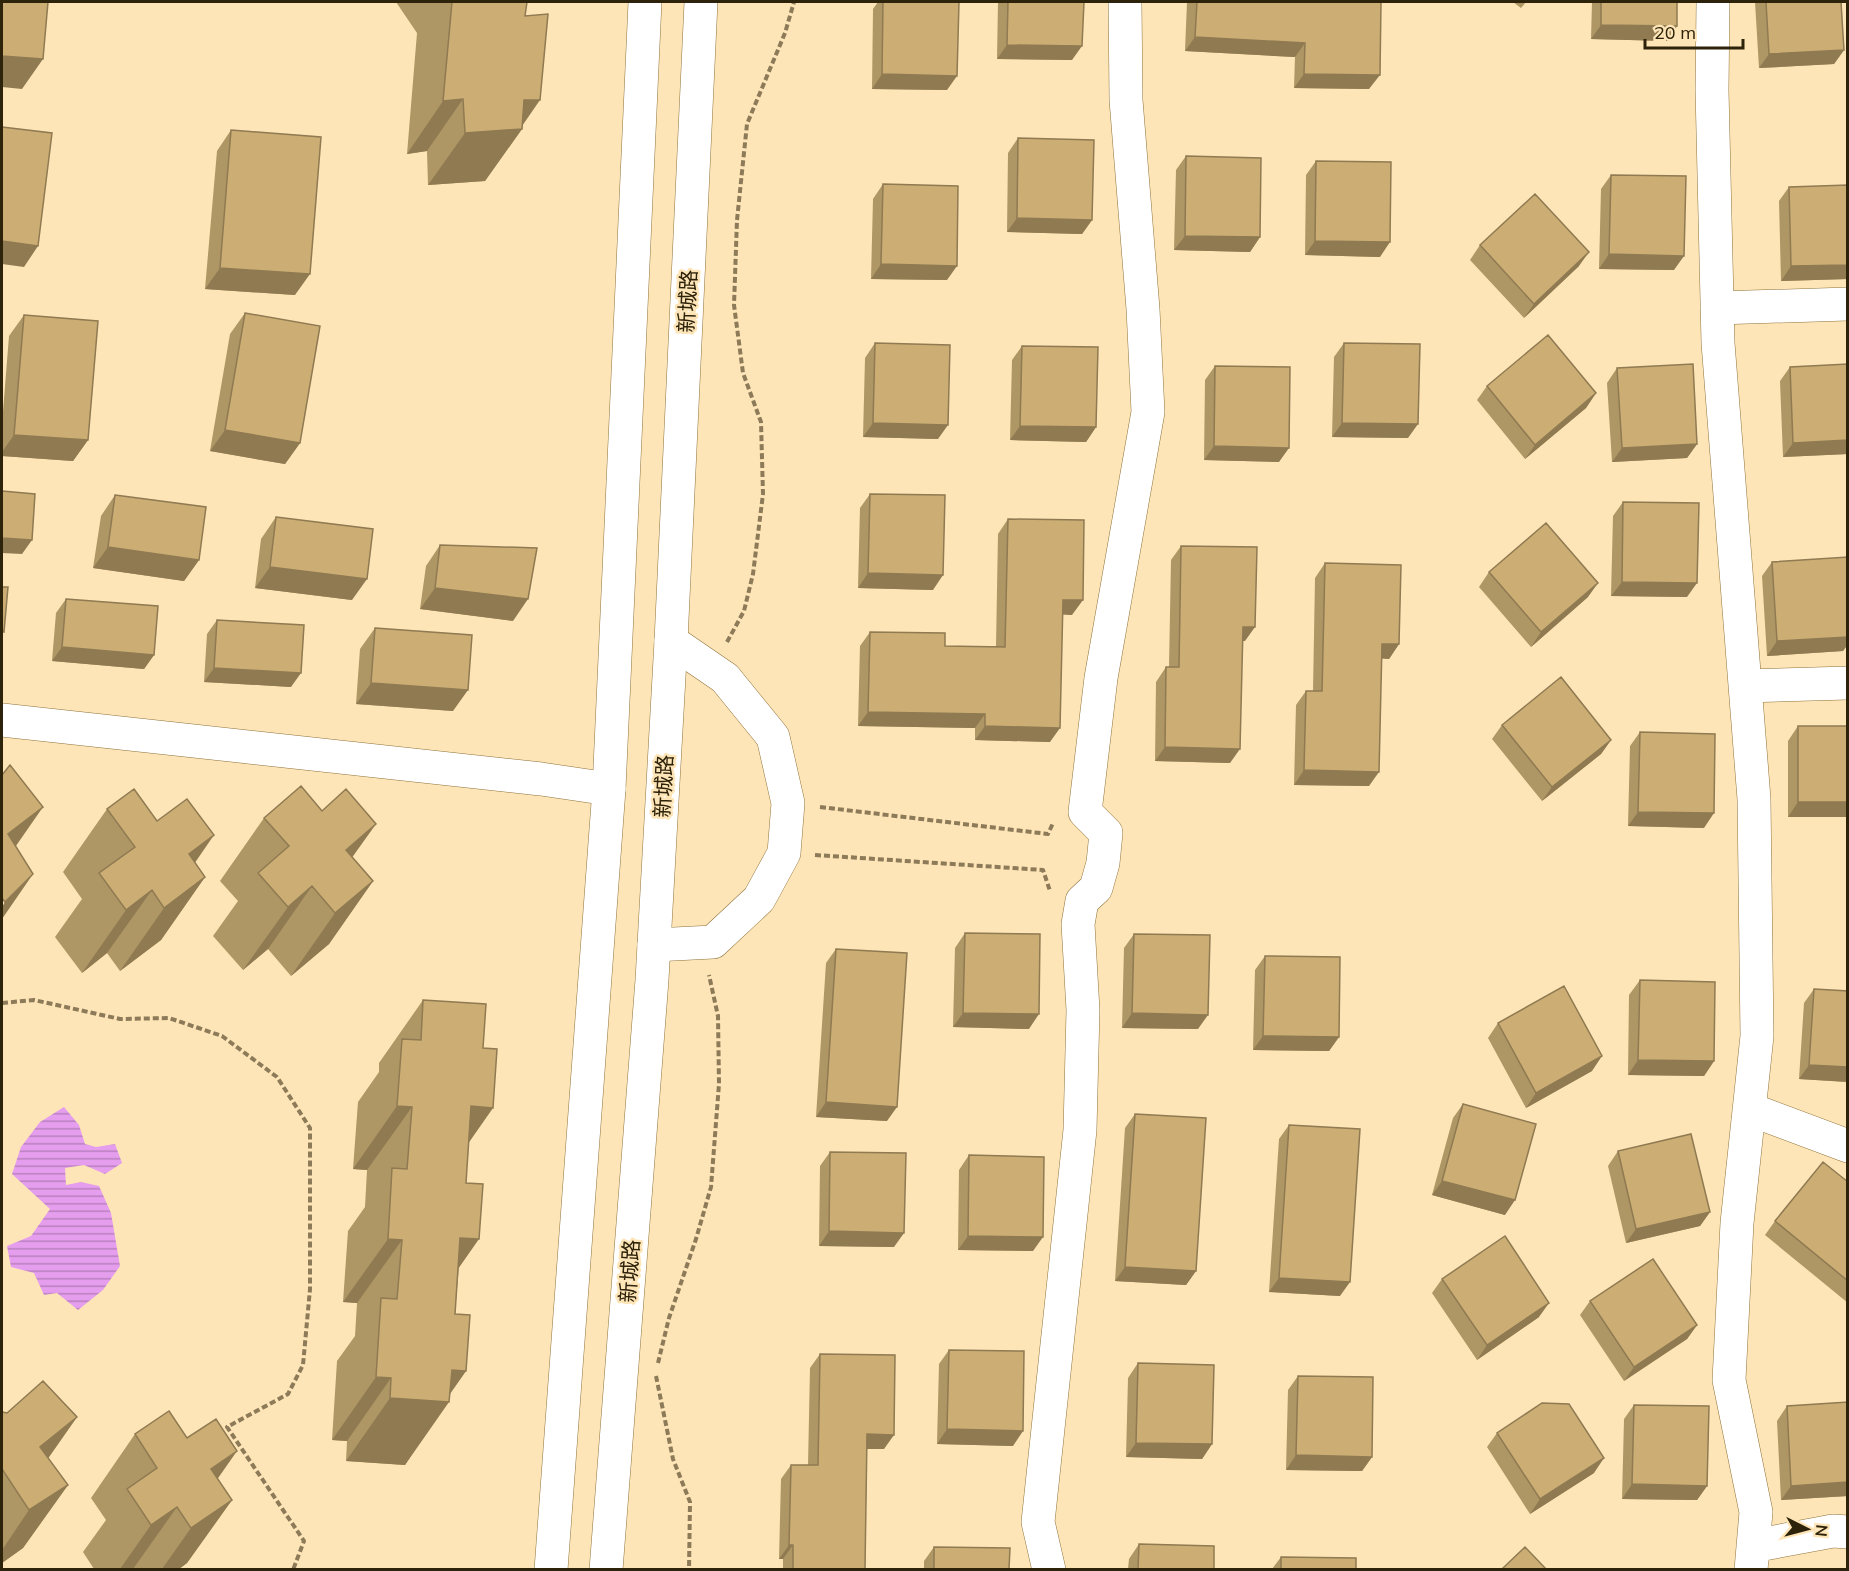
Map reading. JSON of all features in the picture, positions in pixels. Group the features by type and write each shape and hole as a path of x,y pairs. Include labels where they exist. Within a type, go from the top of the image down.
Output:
{"main road":[{"path":"551,1569 609,789 645,2"},
{"name":"新城路","path":"606,1569 654,945 671,641 701,2"},
{"path":"1036,1569 1038,1522 1080,1130 1083,1010 1078,924 1082,901 1096,888 1106,833 1085,812 1101,678 1148,412 1143,309 1126,100 1125,2"},
{"path":"1713,2 1712,90 1718,343 1754,799 1757,1036 1737,1223 1729,1380 1756,1512 1752,1558 1833,1531 1848,1532"},
{"path":"1717,308 1848,304"},
{"path":"654,945 713,942 759,899 784,853 788,803 773,737 725,678 671,641"},
{"path":"1745,686 1848,683"},
{"path":"2,720 609,789"},
{"path":"1749,1109 1848,1146"},
{"path":"1038,1522 1049,1569"}],"path":[{"path":"712,668 744,611 753,574 763,494 761,422 743,373 734,305 737,220 747,124 785,33 794,2"},
{"path":"788,803 1048,834 1055,817 1092,819"},
{"path":"784,853 1043,870 1050,892 1088,896"},
{"path":"689,1569 690,1502 673,1459 656,1372 669,1318 711,1187 719,1084 718,1016 701,942"},
{"path":"2,1003 34,1000 120,1019 169,1018 222,1036 277,1077 310,1128 310,1289 303,1365 288,1394 226,1427 304,1541 293,1569"}],"shaded area":[{"path":"64,1107 79,1125 85,1144 96,1147 115,1144 122,1163 105,1174 84,1165 65,1168 66,1185 81,1182 99,1186 111,1213 120,1266 103,1290 78,1310 57,1293 44,1295 34,1273 11,1267 7,1246 31,1236 50,1209 12,1174 21,1147 40,1122"}],"building":[{"path":"2,2 48,2 43,59 2,56"},
{"path":"452,2 527,2 525,16 548,14 540,100 524,100 522,129 465,133 463,99 443,101"},
{"path":"883,2 959,2 957,76 882,74"},
{"path":"1008,2 1084,2 1082,46 1007,45"},
{"path":"1197,2 1381,2 1380,75 1304,74 1305,43 1195,37"},
{"path":"1601,2 1677,2 1677,26 1601,25"},
{"path":"1766,2 1841,2 1844,50 1769,54"},
{"path":"2,127 52,133 38,246 2,241"},
{"path":"231,130 321,137 310,274 220,268"},
{"path":"1018,138 1094,140 1092,220 1017,218"},
{"path":"1186,156 1261,158 1260,237 1185,236"},
{"path":"1316,161 1391,162 1390,242 1315,241"},
{"path":"1611,175 1686,176 1684,256 1609,254"},
{"path":"883,184 958,186 957,266 881,264"},
{"path":"1848,185 1848,265 1791,266 1789,187"},
{"path":"1535,194 1589,252 1534,304 1480,245"},
{"path":"245,313 320,326 300,443 225,430"},
{"path":"24,315 98,321 88,440 14,435"},
{"path":"1548,335 1596,393 1535,445 1487,386"},
{"path":"875,343 950,345 948,425 873,423"},
{"path":"1344,343 1420,344 1418,424 1342,423"},
{"path":"1022,346 1098,347 1096,427 1020,426"},
{"path":"1693,364 1697,444 1622,448 1617,368"},
{"path":"1848,364 1848,440 1793,443 1790,367"},
{"path":"1215,366 1290,367 1289,448 1214,446"},
{"path":"2,491 35,494 32,540 2,538"},
{"path":"870,494 945,495 943,575 868,573"},
{"path":"115,495 206,507 199,560 108,547"},
{"path":"1623,502 1699,503 1697,583 1622,582"},
{"path":"276,517 373,529 367,579 270,567"},
{"path":"1008,519 1084,520 1083,600 1063,600 1060,728 985,726 985,714 868,712 870,632 945,633 945,646 1005,647"},
{"path":"1546,523 1598,583 1541,632 1489,572"},
{"path":"440,545 537,548 528,599 435,588"},
{"path":"1181,546 1257,547 1255,627 1243,627 1240,749 1165,747 1166,667 1179,667"},
{"path":"1848,557 1848,637 1777,641 1772,562"},
{"path":"1325,563 1401,565 1399,644 1382,644 1379,772 1304,770 1306,691 1322,691"},
{"path":"2,587 8,587 4,632 2,631"},
{"path":"66,599 158,606 154,655 62,647"},
{"path":"217,620 304,625 301,673 214,668"},
{"path":"375,628 472,635 468,690 371,683"},
{"path":"1561,677 1611,740 1552,787 1502,725"},
{"path":"1798,726 1848,726 1848,802 1798,802"},
{"path":"1640,732 1715,734 1714,813 1638,812"},
{"path":"10,765 43,807 8,834 33,874 5,902 2,898 2,775"},
{"path":"301,786 322,811 346,789 376,824 346,850 373,881 335,913 312,886 288,907 258,873 289,846 264,818"},
{"path":"134,789 157,821 187,799 214,835 189,854 205,877 164,908 152,890 126,910 99,873 135,847 107,809"},
{"path":"965,933 1040,934 1039,1014 963,1013"},
{"path":"1134,934 1210,935 1208,1015 1132,1013"},
{"path":"836,949 907,953 897,1107 826,1102"},
{"path":"1265,956 1340,957 1339,1037 1263,1036"},
{"path":"1640,980 1715,982 1714,1061 1638,1060"},
{"path":"1564,986 1602,1056 1536,1093 1498,1023"},
{"path":"1814,989 1848,991 1848,1067 1809,1065"},
{"path":"423,1000 486,1004 483,1048 497,1049 493,1108 471,1106 466,1183 483,1184 479,1239 460,1238 455,1314 470,1315 466,1371 452,1370 449,1402 390,1398 391,1378 376,1377 381,1298 397,1299 402,1240 388,1239 392,1168 407,1169 412,1107 397,1106 402,1039 421,1040"},
{"path":"1463,1104 1536,1124 1515,1200 1442,1181"},
{"path":"1135,1114 1206,1118 1196,1271 1125,1267"},
{"path":"1289,1125 1360,1129 1350,1282 1279,1278"},
{"path":"1691,1134 1710,1212 1636,1229 1618,1151"},
{"path":"830,1152 906,1153 904,1233 829,1231"},
{"path":"969,1155 1044,1157 1043,1237 968,1236"},
{"path":"1823,1162 1848,1182 1848,1281 1775,1221"},
{"path":"1505,1236 1549,1303 1487,1345 1442,1279"},
{"path":"1653,1259 1697,1325 1634,1367 1590,1301"},
{"path":"949,1350 1024,1351 1023,1431 947,1429"},
{"path":"820,1354 895,1355 894,1435 867,1434 865,1569 793,1569 793,1545 789,1545 791,1465 818,1465"},
{"path":"1138,1363 1214,1365 1212,1444 1136,1443"},
{"path":"1298,1376 1373,1377 1372,1457 1296,1455"},
{"path":"43,1381 77,1417 40,1447 68,1485 29,1510 2,1469 2,1412 7,1413"},
{"path":"1848,1402 1848,1482 1791,1486 1787,1406"},
{"path":"1542,1403 1569,1404 1604,1458 1540,1499 1497,1433"},
{"path":"1634,1405 1709,1406 1707,1486 1632,1484"},
{"path":"169,1411 187,1438 216,1419 237,1451 211,1469 232,1500 191,1528 177,1507 151,1525 127,1489 157,1468 135,1434"},
{"path":"1139,1544 1214,1546 1214,1569 1138,1569"},
{"path":"934,1547 1010,1548 1009,1569 934,1569"},
{"path":"1525,1547 1546,1569 1502,1569"},
{"path":"1281,1557 1356,1558 1356,1569 1281,1569"}]}
